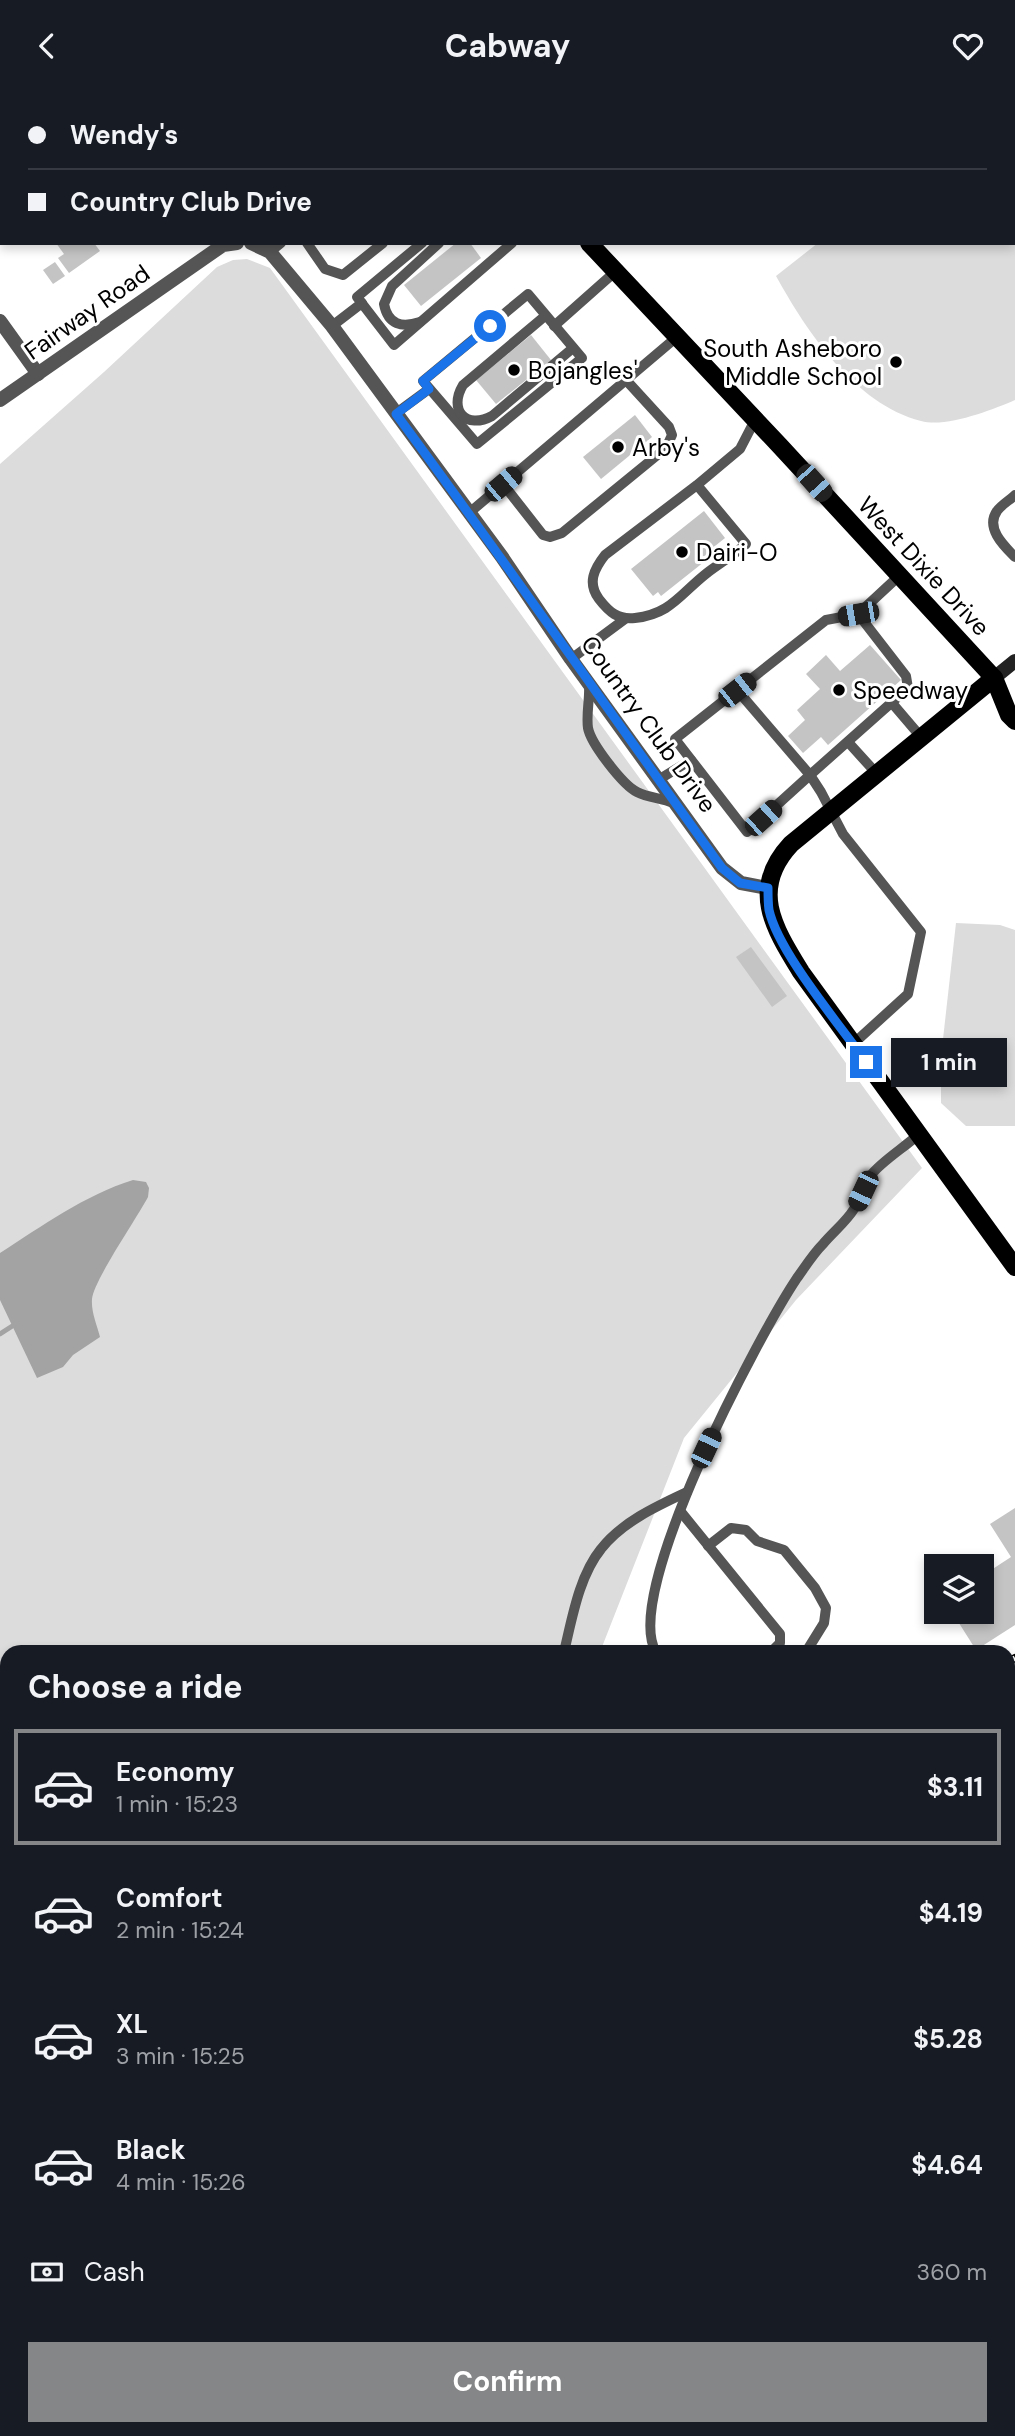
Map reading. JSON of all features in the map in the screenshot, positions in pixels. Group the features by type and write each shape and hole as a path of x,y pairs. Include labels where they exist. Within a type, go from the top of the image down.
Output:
{"main road":[{"name":"West Dixie Drive","path":"591,245 993,678 1009,715 1015,722"},
{"path":"1015,661 920,737 781,855 773,867 768,888 769,910 776,930 801,972 1015,1267"},
{"name":"West Dixie Drive","path":"993,678 1015,688"}],"street":[{"name":"Fairway Road","path":"0,400 223,245"},
{"name":"Country Club Drive","path":"276,248 502,557 571,659 722,868 740,883 768,888"},
{"path":"0,321 38,374"}],"lane":[{"path":"308,245 325,269 343,275 380,245"},
{"path":"420,245 357,297 394,345 510,245"},
{"path":"424,320 410,325 396,324 389,319 384,304 392,286 437,245"},
{"path":"554,326 616,271"},
{"path":"528,295 554,326 582,358 477,444 423,381 528,295"},
{"path":"332,326 362,303"},
{"path":"545,316 463,385 457,401 459,410 465,417 471,422 480,423 492,416 573,348"},
{"path":"469,513 678,336"},
{"path":"503,484 543,535 556,536 666,448 672,435 669,427 626,380"},
{"path":"396,414 429,389"},
{"path":"625,619 611,613 593,591 592,582 597,566 605,555 740,450 755,420"},
{"path":"571,659 625,619 662,612 708,572 746,544 697,485"},
{"path":"1015,495 996,511 993,524 999,541 1015,557"},
{"path":"858,614 908,681 908,688 747,832 675,739 826,620 858,614 899,576"},
{"path":"589,684 589,732 619,776 634,790 676,805"},
{"path":"737,690 810,775 843,834 921,932 908,994 853,1044"},
{"path":"892,703 920,737"},
{"path":"848,742 877,774"},
{"path":"658,780 691,760"},
{"path":"652,1645 650,1615 659,1569 687,1492 714,1431 766,1328 797,1278 821,1246 845,1222 870,1176 919,1134"},
{"path":"566,1645 585,1579 599,1550 634,1520 687,1492"},
{"path":"681,1512 780,1634 778,1645"},
{"path":"708,1546 731,1528 746,1530 757,1541 784,1550 799,1567 826,1608 824,1623 810,1645"}],"shaded area":[{"path":"815,245 1015,245 1015,400 982,413 943,422 921,421 897,412 875,399 835,363 802,320 776,276"},
{"path":"247,259 270,268 922,1168 796,1300 684,1438 603,1645 0,1645 0,464 217,267 233,260"},
{"path":"956,923 1000,925 1015,930 1015,1126 966,1126 941,1103 941,1057"},
{"path":"133,1180 146,1182 149,1188 148,1197 95,1290 92,1309 100,1337 73,1355 63,1367 37,1378 0,1300 0,1253 81,1203"}],"building":[{"path":"57,245 96,245 100,251 69,273 58,258 64,254"},
{"path":"454,245 471,245 481,258 421,306 404,285"},
{"path":"55,262 65,276 53,284 43,270"},
{"name":"Bojangles'","path":"531,335 551,360 496,404 476,380"},
{"name":"Arby's","path":"635,415 652,437 601,479 583,457"},
{"name":"Dairi-O","path":"704,511 725,538 710,550 714,554 661,596 658,592 653,596 631,569"},
{"path":"870,645 901,680 828,745 821,737 803,753 788,736 805,720 797,710 820,689 806,674 826,655 840,671"},
{"path":"751,947 787,996 772,1007 736,957"},
{"path":"1015,1508 1015,1625 984,1645 973,1645 960,1624 994,1624 994,1568 1011,1557 990,1524"}],"waterway":[{"path":"0,1334 17,1323"}],"place":[{"name":"South Asheboro Middle School","path":"896,362"},
{"name":"Bojangles'","path":"514,370"},
{"name":"Arby's","path":"618,447"},
{"name":"Dairi-O","path":"682,552"},
{"name":"Speedway","path":"839,690"}],"route":[{"path":"490,326 423,381 429,389 396,414 502,557 571,659 722,868 740,883 768,888 769,910 776,930 801,972 866,1062"}]}
